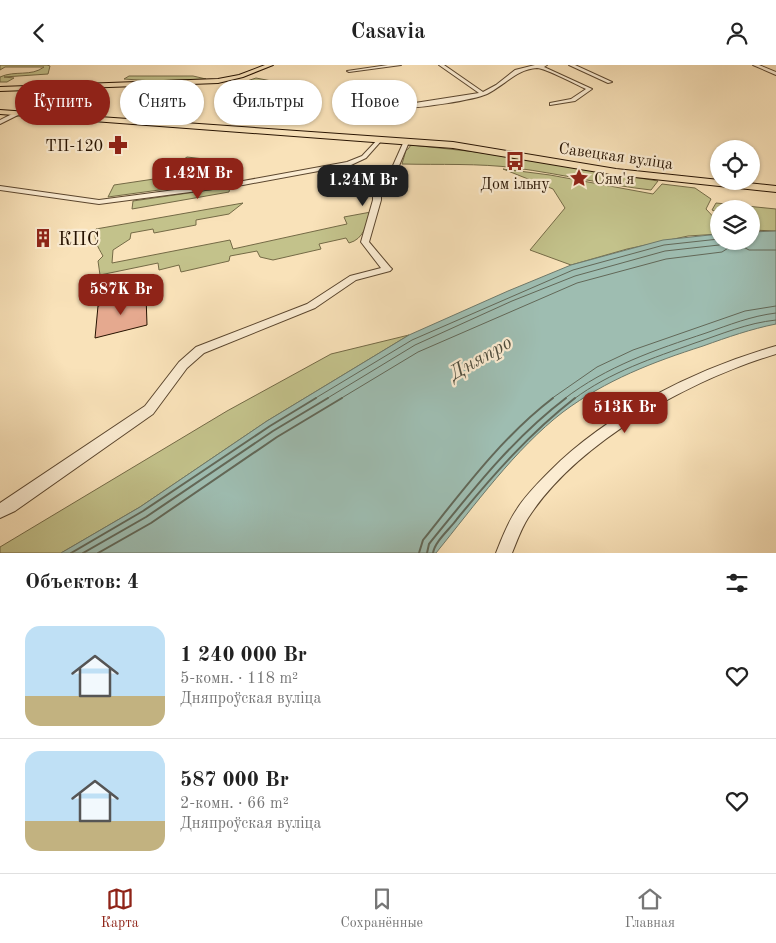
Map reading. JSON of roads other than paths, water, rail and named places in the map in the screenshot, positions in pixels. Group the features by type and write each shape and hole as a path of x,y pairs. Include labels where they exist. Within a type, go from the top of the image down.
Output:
{"main road":[{"path":"204,81 229,79 270,65"},
{"path":"0,89 120,85"},
{"name":"Савецкая вуліца","path":"0,112 15,114"},
{"name":"Савецкая вуліца","path":"110,121 453,145 624,173 776,189"}],"street":[{"path":"349,71 399,65"},
{"path":"441,65 483,93"},
{"path":"537,65 590,89 573,100 552,104"},
{"path":"417,105 448,101 483,93 498,86 517,71 537,65 545,65"},
{"path":"571,65 610,82"},
{"path":"755,65 776,74"},
{"path":"0,122 15,114"},
{"path":"0,188 100,202 242,183 349,164 364,157 379,140"},
{"path":"0,511 149,410 183,365 200,349 310,306 353,278 387,269 365,242 377,200 376,192 390,180 406,142"},
{"path":"505,553 519,519 534,497 574,455 606,429 636,411 727,366 746,358 776,350"}],"water":[{"name":"Дняпро","path":"776,231 776,324 730,336 648,365 613,381 579,401 545,427 512,460 436,553 61,553 140,507 267,421 409,335 571,265 663,240 710,235 710,250 760,250 760,232"}],"place":[{"name":"ТП-120","path":"118,145"},
{"name":"Дом ільну","path":"515,161"},
{"name":"Сям'я","path":"579,178"},
{"name":"КПС","path":"43,238"}]}
